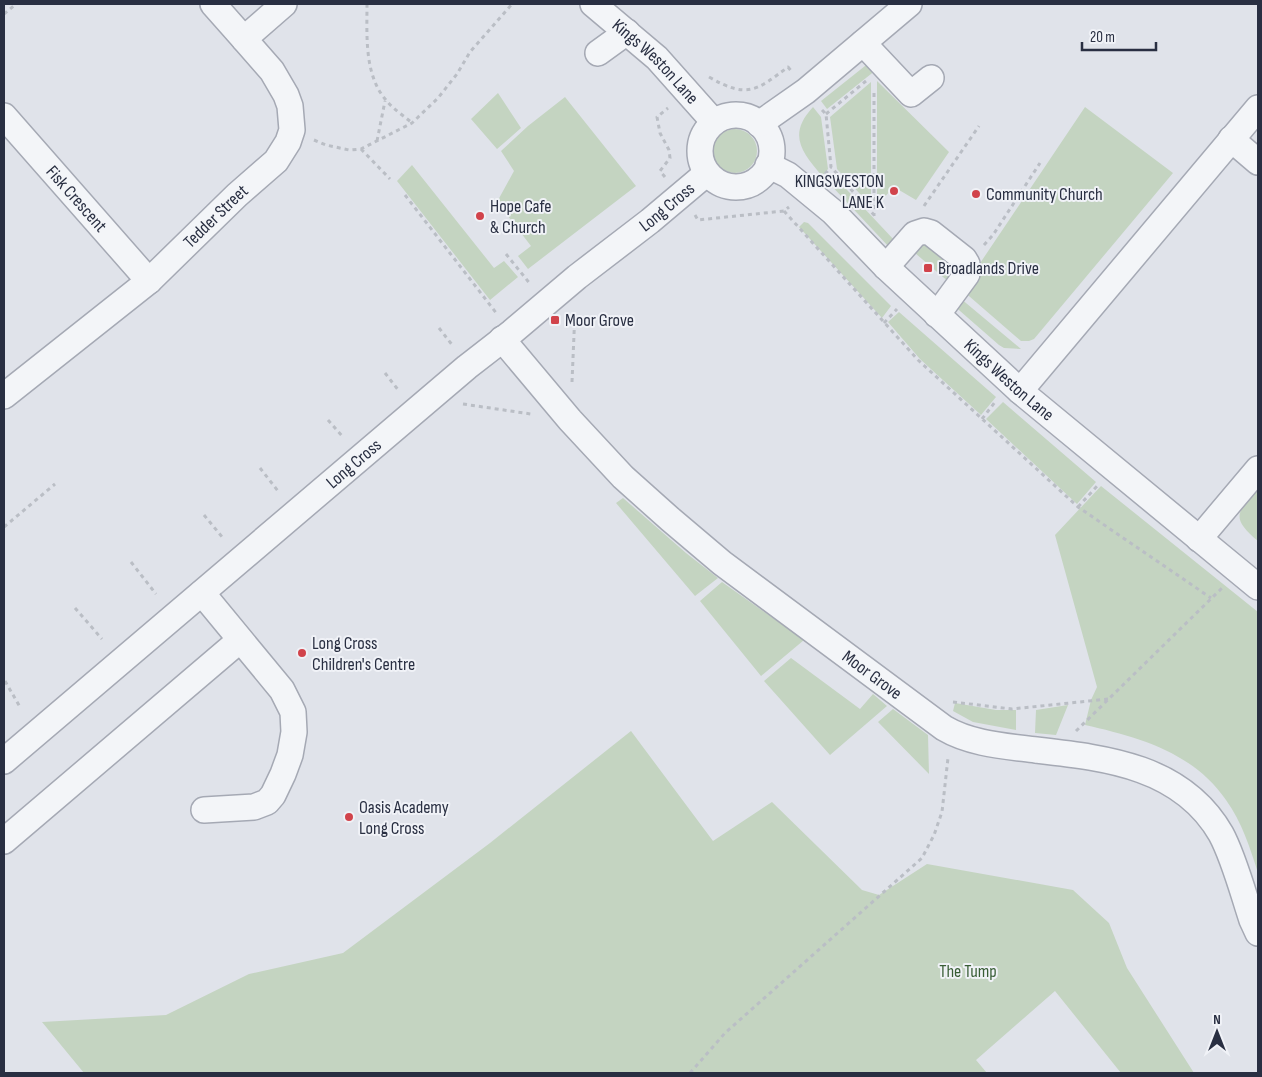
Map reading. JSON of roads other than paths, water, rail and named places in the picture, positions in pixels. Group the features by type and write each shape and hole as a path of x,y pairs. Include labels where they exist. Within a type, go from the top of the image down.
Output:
{"street":[{"path":"213,4 244,39 284,4"},
{"name":"Kings Weston Lane","path":"594,4 657,58 714,122"},
{"path":"759,124 806,91 909,4"},
{"path":"598,53 627,32"},
{"name":"Tedder Street","path":"4,396 149,281 237,194 276,161 288,142 292,130 290,106 272,71 244,39"},
{"path":"864,43 911,94 931,78"},
{"path":"1020,391 1258,108"},
{"path":"737,115 748,117 759,124 766,132 771,154 763,174 755,181 745,186 735,187 724,185 707,173 702,163 700,152 701,140 706,130 714,122 725,116 737,115"},
{"name":"Fisk Crescent","path":"4,116 149,281"},
{"path":"1231,139 1258,162"},
{"name":"Kings Weston Lane","path":"768,165 788,175 832,212 886,267 1020,391 1258,587"},
{"name":"Long Cross","path":"4,761 467,367 707,173"},
{"path":"886,267 915,234 924,231 931,232 964,259 967,264 967,274 938,315"},
{"name":"Moor Grove","path":"507,335 570,420 623,477 722,562 951,732 1001,746 1109,760 1134,766 1180,788 1196,802 1222,836 1258,933"},
{"path":"1199,539 1258,469"},
{"path":"202,594 282,690 293,712 294,732 290,755 273,795 267,802 254,807 204,810"},
{"path":"4,841 240,640"}],"place":[{"name":"KINGSWESTON LANE K","path":"894,191"},
{"name":"Community Church","path":"976,194"},
{"name":"Hope Cafe & Church","path":"480,216"},
{"name":"Broadlands Drive","path":"928,268"},
{"name":"Moor Grove","path":"555,320"},
{"name":"Long Cross Children's Centre","path":"302,653"},
{"name":"Oasis Academy Long Cross","path":"349,817"}],"park label":[{"name":"The Tump","path":"968,971"}]}
